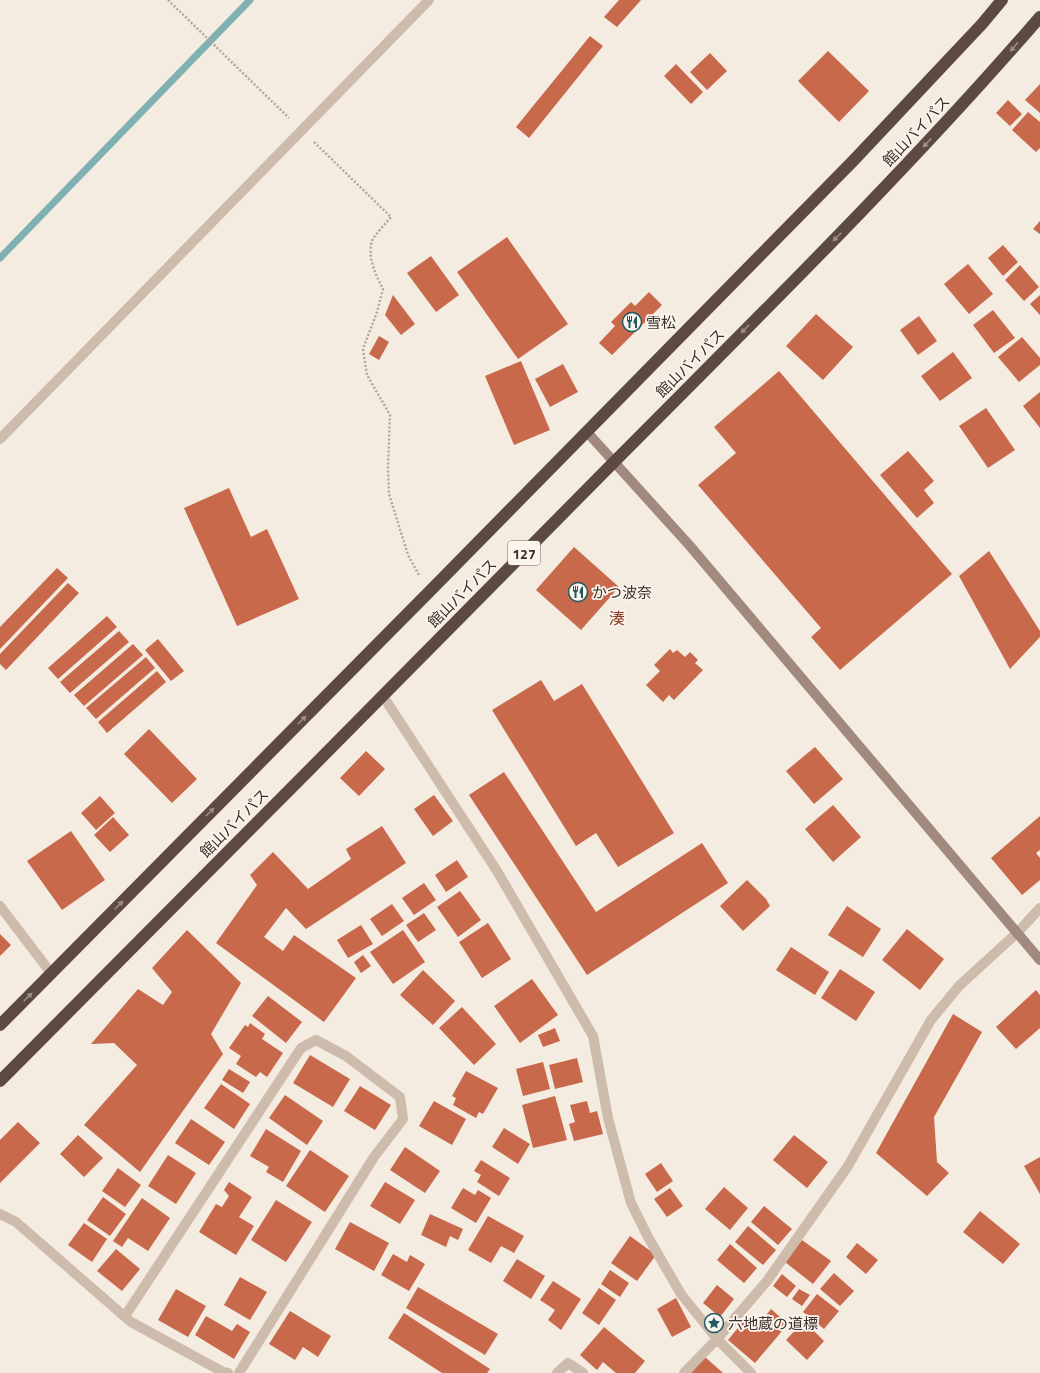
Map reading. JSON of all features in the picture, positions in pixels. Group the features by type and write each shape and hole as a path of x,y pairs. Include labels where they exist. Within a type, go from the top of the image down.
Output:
{"highway":[{"name":"館山バイパス","path":"0,1025 853,161 982,24 1002,0"},
{"name":"館山バイパス","path":"0,1081 615,462 884,188 1040,18"}],"street":[{"path":"0,439 301,129 429,0"},
{"path":"587,432 690,546 1040,960"},
{"path":"383,696 497,871 593,1036 608,1118 631,1203 648,1237 681,1294 717,1339 751,1373"},
{"path":"0,906 51,974"},
{"path":"684,1373 717,1339 767,1281 848,1166 931,1020 959,986 1017,933 1040,908"},
{"path":"124,1316 301,1048 316,1040 346,1056 400,1097 403,1119 374,1157 239,1373"},
{"path":"0,1214 16,1222 131,1322 223,1372 228,1373"},
{"path":"557,1373 568,1363 584,1373"}],"path":[{"path":"168,0 391,217 372,240 371,254 374,273 383,289 377,312 363,349 367,375 390,415 388,467 389,494 408,555 429,592"}],"building":[{"path":"619,0 641,0 617,27 604,17"},
{"path":"590,36 603,46 529,138 516,127"},
{"path":"828,51 869,91 839,122 798,81"},
{"path":"710,53 727,71 707,90 690,72"},
{"path":"676,64 703,92 691,104 664,76"},
{"path":"1040,84 1040,113 1025,100"},
{"path":"1008,100 1022,114 1010,126 996,113"},
{"path":"1028,112 1040,122 1040,148 1036,152 1012,130"},
{"path":"1040,221 1040,234 1033,229"},
{"path":"507,237 568,324 518,359 457,272"},
{"path":"1003,245 1018,262 1003,276 988,258"},
{"path":"431,256 459,295 436,312 407,273"},
{"path":"968,264 993,294 969,314 944,284"},
{"path":"1020,265 1039,287 1024,301 1005,280"},
{"path":"649,292 662,305 612,355 599,343 615,326 611,322 631,302 635,306"},
{"path":"393,295 415,324 401,335 385,315"},
{"path":"1040,295 1040,315 1030,304"},
{"path":"993,310 1015,338 994,353 973,325"},
{"path":"816,314 853,347 823,380 786,346"},
{"path":"919,316 937,341 918,355 900,330"},
{"path":"379,336 389,342 379,360 369,354"},
{"path":"1022,337 1040,358 1040,365 1019,382 998,357"},
{"path":"953,352 972,378 940,401 921,376"},
{"path":"521,361 550,430 514,445 485,376"},
{"path":"563,364 578,392 550,407 535,379"},
{"path":"779,371 952,574 840,670 811,637 821,628 698,485 736,453 714,427"},
{"path":"1040,392 1040,428 1023,406"},
{"path":"986,408 1015,450 988,468 959,426"},
{"path":"908,451 934,481 924,490 934,503 917,518 880,475"},
{"path":"229,488 251,537 267,529 299,599 237,626 184,508"},
{"path":"574,547 619,587 581,630 536,590"},
{"path":"989,551 1040,631 1040,637 1010,669 959,576"},
{"path":"57,568 68,578 0,649 0,627"},
{"path":"68,583 79,593 6,670 0,664 0,654"},
{"path":"107,616 117,627 58,679 48,668"},
{"path":"119,631 129,642 70,693 60,682"},
{"path":"158,639 184,671 171,681 145,650"},
{"path":"133,644 143,655 84,706 74,695"},
{"path":"670,649 673,653 677,650 685,657 690,652 698,660 695,663 703,670 674,700 669,695 663,702 646,685 660,671 654,665"},
{"path":"146,657 155,668 96,719 86,708"},
{"path":"157,671 166,682 107,733 98,722"},
{"path":"541,680 554,701 582,684 674,833 618,867 596,833 576,846 492,710"},
{"path":"149,729 197,779 172,803 124,754"},
{"path":"815,747 843,779 814,804 786,771"},
{"path":"366,751 385,769 359,796 340,778"},
{"path":"504,772 596,912 702,843 728,883 587,975 469,795"},
{"path":"434,795 453,821 433,836 414,809"},
{"path":"100,796 115,813 96,830 81,813"},
{"path":"833,805 861,837 833,862 805,829"},
{"path":"1040,816 1040,850 1036,853 1040,858 1040,880 1022,895 991,858"},
{"path":"113,817 129,835 110,852 94,835"},
{"path":"382,826 406,863 306,929 286,908 264,937 283,951 294,935 356,978 324,1022 216,943 257,885 250,875 273,852 308,889 351,859 346,849"},
{"path":"71,831 105,880 62,910 27,861"},
{"path":"457,860 468,877 446,892 435,875"},
{"path":"747,880 766,899 770,906 743,931 720,906"},
{"path":"424,883 436,900 414,915 402,898"},
{"path":"460,891 481,920 458,937 437,907"},
{"path":"392,904 404,921 382,936 370,919"},
{"path":"847,906 881,929 863,957 828,935"},
{"path":"424,913 436,930 418,942 406,925"},
{"path":"488,923 511,959 482,978 459,942"},
{"path":"361,925 373,944 348,958 337,940"},
{"path":"907,929 944,959 920,990 882,960"},
{"path":"187,930 241,983 211,1034 223,1054 140,1172 84,1125 137,1065 114,1043 91,1044 138,989 163,1005 172,992 152,968"},
{"path":"403,930 425,962 393,984 370,952"},
{"path":"0,934 11,945 0,956"},
{"path":"791,947 829,972 815,995 776,970"},
{"path":"363,955 371,966 361,973 354,962"},
{"path":"840,969 875,992 856,1021 821,998"},
{"path":"423,970 455,1001 433,1025 400,995"},
{"path":"532,979 558,1015 520,1043 494,1006"},
{"path":"1036,990 1040,995 1040,1028 1016,1049 996,1027"},
{"path":"268,996 302,1022 286,1043 252,1016"},
{"path":"462,1007 496,1044 474,1065 439,1028"},
{"path":"953,1014 982,1032 934,1117 937,1162 949,1173 927,1196 876,1153"},
{"path":"250,1023 265,1034 262,1039 283,1053 267,1077 260,1072 256,1077 236,1064 241,1056 229,1048 245,1025 248,1027"},
{"path":"555,1028 560,1041 543,1047 538,1035"},
{"path":"310,1055 350,1079 333,1107 293,1083"},
{"path":"577,1058 583,1082 555,1089 549,1065"},
{"path":"543,1062 550,1089 523,1096 516,1069"},
{"path":"229,1069 250,1082 243,1093 222,1080"},
{"path":"466,1071 498,1088 483,1114 479,1112 476,1118 453,1105 456,1098 452,1096"},
{"path":"221,1084 250,1104 234,1129 204,1108"},
{"path":"360,1086 391,1105 375,1130 344,1111"},
{"path":"285,1095 323,1121 307,1145 269,1118"},
{"path":"555,1096 567,1140 533,1148 522,1105"},
{"path":"434,1101 466,1119 452,1145 419,1126"},
{"path":"587,1101 590,1113 597,1111 603,1134 574,1141 569,1124 575,1122 570,1105"},
{"path":"191,1119 225,1142 209,1165 175,1143"},
{"path":"18,1122 40,1143 0,1183 0,1140"},
{"path":"504,1128 530,1144 518,1164 492,1147"},
{"path":"266,1129 301,1151 283,1182 266,1172 269,1167 250,1156"},
{"path":"78,1135 103,1158 84,1177 60,1154"},
{"path":"794,1135 828,1162 807,1188 773,1160"},
{"path":"405,1147 440,1171 425,1193 390,1170"},
{"path":"310,1150 349,1176 325,1212 286,1186"},
{"path":"168,1155 196,1173 176,1204 148,1186"},
{"path":"1040,1157 1040,1194 1024,1166"},
{"path":"481,1160 510,1178 499,1196 477,1182 481,1175 474,1171"},
{"path":"661,1163 673,1181 657,1192 645,1174"},
{"path":"118,1168 141,1185 125,1207 102,1191"},
{"path":"229,1182 252,1197 239,1217 254,1226 236,1255 199,1232 216,1204 222,1207 229,1196 224,1190"},
{"path":"385,1182 415,1200 400,1224 370,1206"},
{"path":"724,1187 748,1208 730,1230 705,1209"},
{"path":"463,1188 475,1195 478,1190 491,1198 476,1223 451,1208"},
{"path":"670,1188 683,1206 667,1217 654,1199"},
{"path":"103,1197 126,1214 110,1236 87,1220"},
{"path":"142,1198 170,1218 148,1251 128,1238 122,1247 113,1241"},
{"path":"276,1200 312,1222 286,1262 251,1240"},
{"path":"764,1206 792,1229 778,1245 751,1222"},
{"path":"980,1211 1020,1244 1003,1264 963,1232"},
{"path":"430,1214 463,1229 458,1240 450,1236 446,1247 421,1235"},
{"path":"488,1216 524,1236 514,1253 501,1246 491,1263 468,1250"},
{"path":"350,1222 389,1243 374,1271 335,1249"},
{"path":"84,1223 107,1239 92,1262 68,1245"},
{"path":"748,1226 776,1250 763,1265 735,1242"},
{"path":"630,1236 656,1255 637,1281 611,1263"},
{"path":"802,1240 831,1261 813,1284 785,1262"},
{"path":"857,1243 878,1260 866,1274 846,1257"},
{"path":"730,1244 757,1268 744,1283 717,1260"},
{"path":"116,1249 140,1269 122,1291 97,1271"},
{"path":"393,1254 407,1262 410,1255 425,1264 409,1291 381,1275"},
{"path":"517,1259 545,1276 531,1299 503,1281"},
{"path":"610,1270 629,1283 620,1297 601,1284"},
{"path":"834,1273 854,1291 840,1306 820,1289"},
{"path":"782,1274 796,1286 787,1297 773,1286"},
{"path":"240,1277 267,1292 250,1320 224,1305"},
{"path":"553,1281 581,1299 561,1330 548,1320 555,1310 540,1300"},
{"path":"717,1285 734,1299 720,1317 703,1303"},
{"path":"418,1287 498,1334 485,1355 406,1308"},
{"path":"599,1288 616,1300 599,1325 582,1313"},
{"path":"176,1289 206,1306 188,1337 158,1320"},
{"path":"799,1289 810,1295 802,1306 792,1299"},
{"path":"817,1294 839,1311 824,1329 803,1312"},
{"path":"676,1298 691,1327 672,1337 657,1309"},
{"path":"771,1309 788,1324 755,1363 728,1340 747,1317 758,1325"},
{"path":"290,1311 331,1336 318,1357 303,1347 295,1360 269,1344"},
{"path":"404,1313 490,1369 487,1373 442,1373 388,1338"},
{"path":"206,1316 232,1331 237,1324 250,1332 234,1359 195,1335"},
{"path":"804,1321 824,1341 807,1360 786,1340"},
{"path":"604,1327 645,1361 635,1373 616,1373 603,1362 597,1370 580,1355"},
{"path":"705,1357 723,1373 691,1373"}],"waterway":[{"path":"0,258 250,0"}],"place":[{"name":"雪松","path":"632,322"},
{"name":"かつ波奈","path":"578,592"},
{"name":"六地蔵の道標","path":"714,1323"}],"district":[{"name":"湊","path":"617,618"}]}
